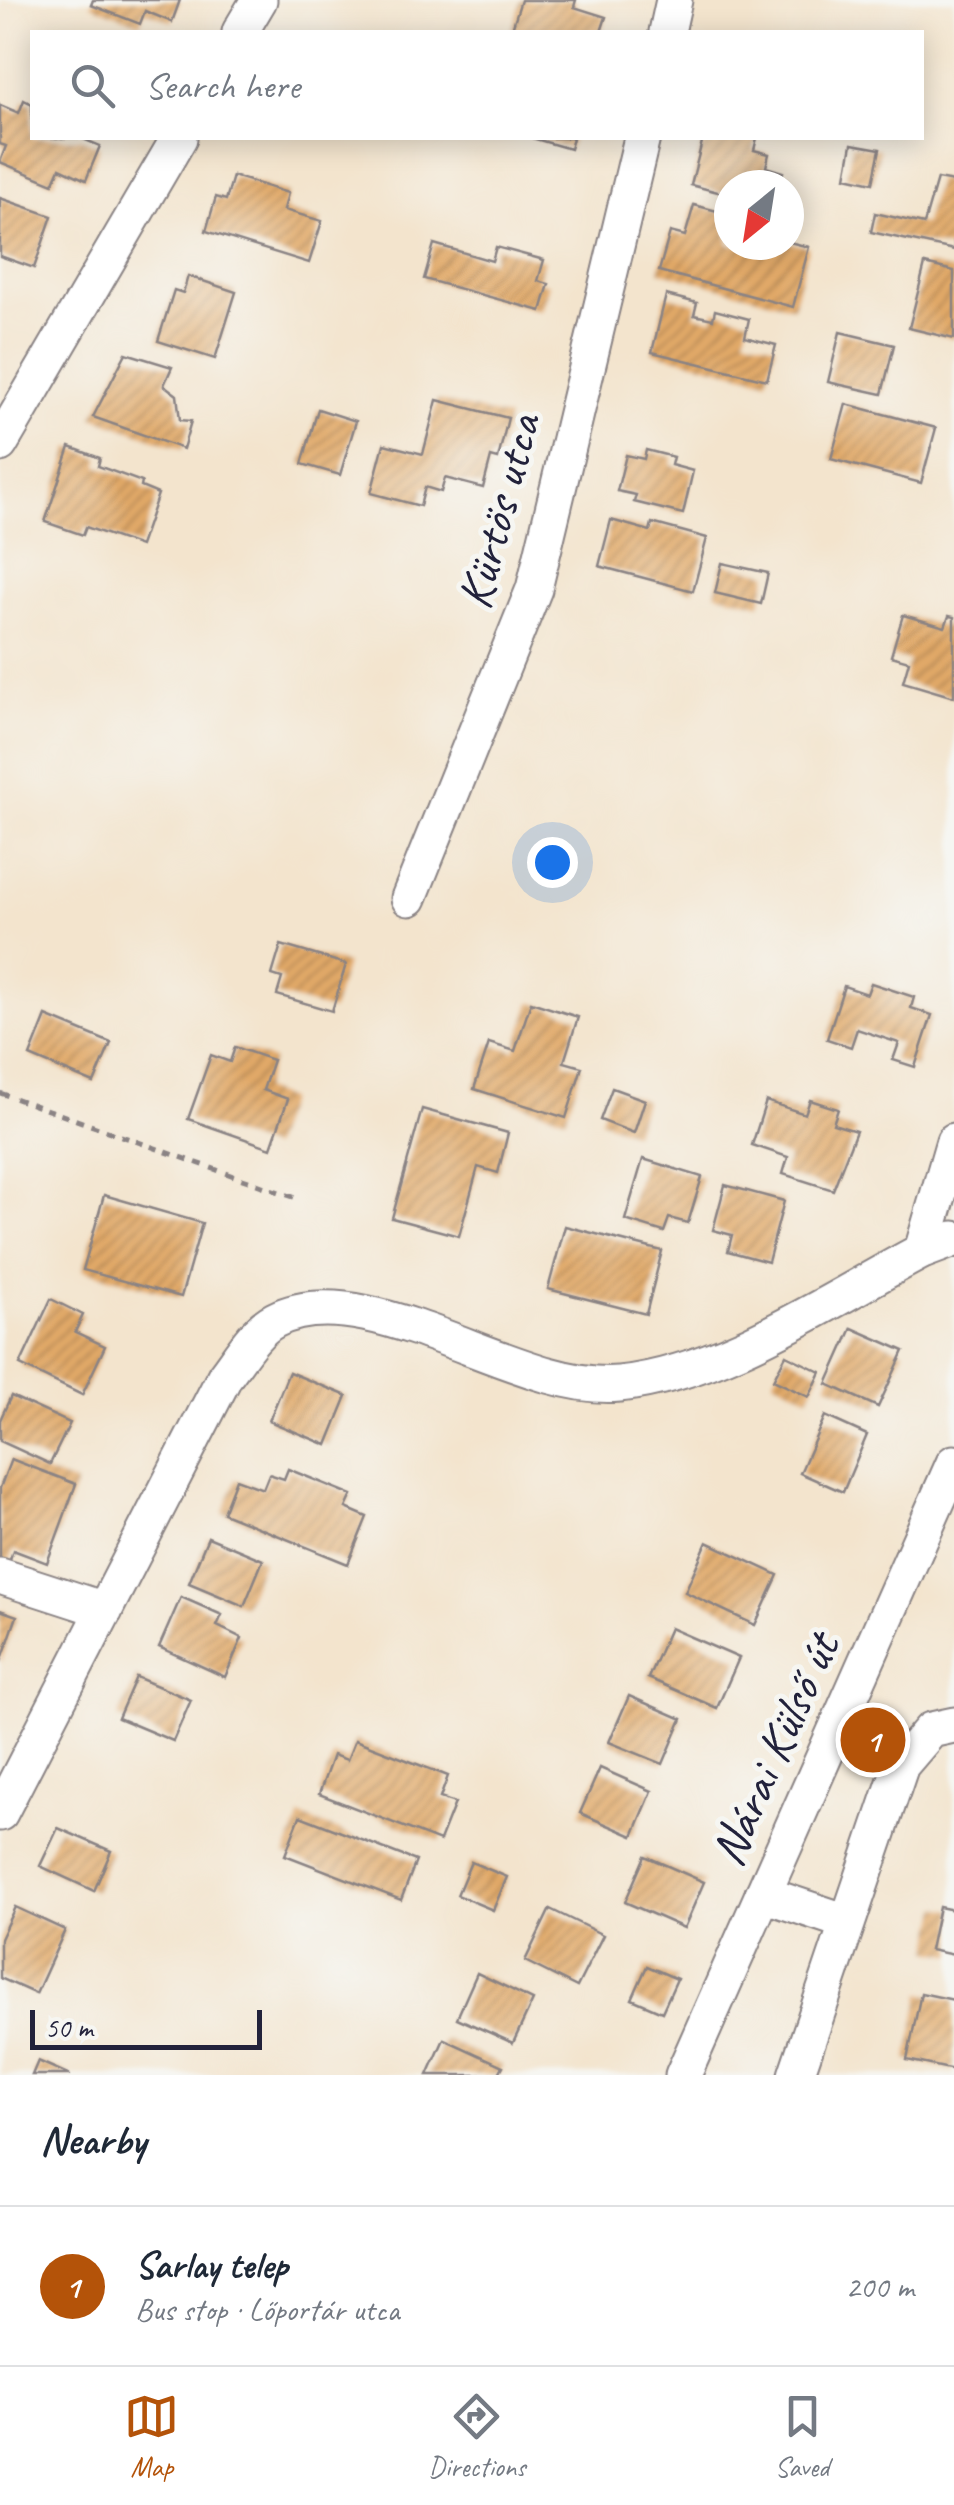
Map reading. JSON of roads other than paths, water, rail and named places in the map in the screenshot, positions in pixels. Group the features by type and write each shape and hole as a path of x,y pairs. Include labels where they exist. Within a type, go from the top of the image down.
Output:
{"street":[{"path":"241,30 259,0"},
{"path":"667,30 674,0"},
{"path":"0,444 177,140"},
{"name":"Kürtös utca","path":"409,898 534,589 642,140"},
{"path":"0,1813 226,1376 272,1321 300,1311 369,1316 555,1376 613,1384 659,1379 710,1362 938,1245 954,1140"},
{"name":"Nárai Külső út","path":"684,2075 954,1463"},
{"path":"0,1576 105,1610"},
{"path":"796,2075 901,1765 930,1730 954,1725"},
{"path":"763,1894 847,1922"}],"place":[{"name":"Sarlay telep","path":"873,1740"}]}
